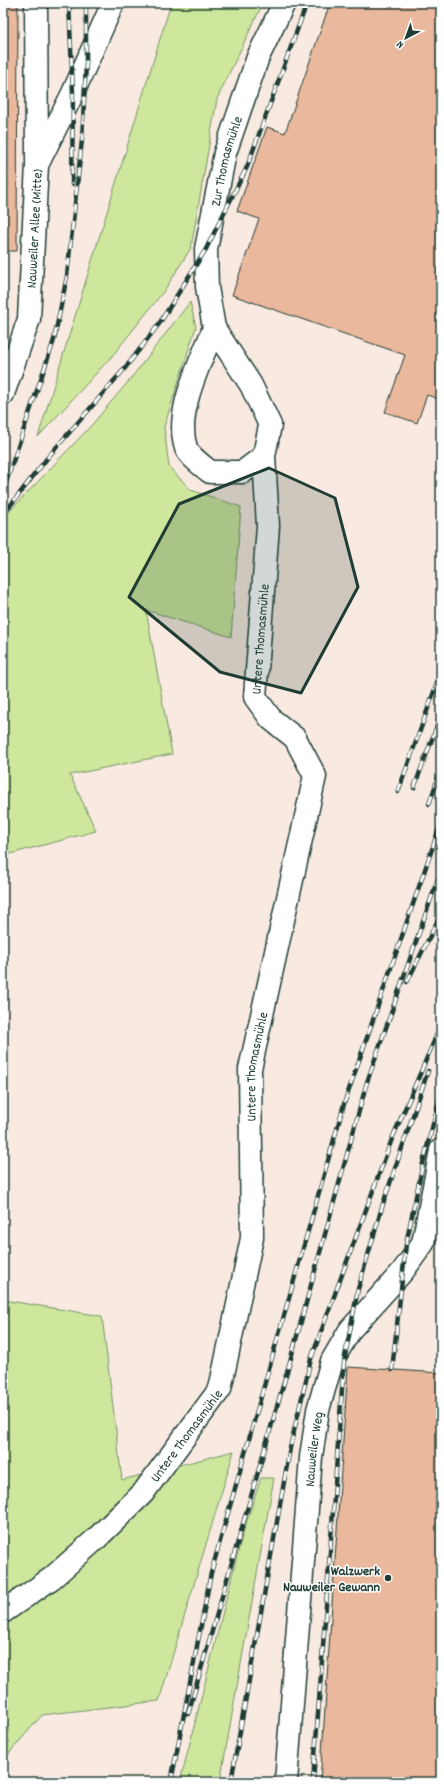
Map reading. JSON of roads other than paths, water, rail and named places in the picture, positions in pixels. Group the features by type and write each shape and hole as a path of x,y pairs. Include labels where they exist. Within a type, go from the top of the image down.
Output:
{"lane":[{"path":"36,3 38,165"},
{"name":"Nauweiler Allee (Mitte)","path":"3,394 29,319 38,165 73,93 113,3"},
{"name":"Zur Thomasmühle","path":"214,328 207,287 206,248 225,153 258,57 284,3"},
{"path":"214,328 189,393 183,424 187,449 210,472 243,472 264,456"},
{"name":"Untere Thomasmühle","path":"3,1612 52,1578 97,1538 143,1493 220,1389 252,1238 250,1069 315,776 295,738 271,719 255,697 268,526 264,456 270,425 251,385 214,328"},
{"name":"Nauweiler Weg","path":"286,1782 311,1457 318,1410 332,1361 350,1330 432,1238 441,1150"}],"railway":[{"path":"69,3 73,93 72,184"},
{"path":"3,491 54,340 67,276 82,140 86,64 86,3"},
{"path":"3,515 48,457 126,367 159,324 206,249 247,167 307,3"},
{"path":"398,792 441,672"},
{"path":"414,788 441,715"},
{"path":"429,804 441,770"},
{"path":"171,1782 211,1573 344,1104 441,823"},
{"path":"188,1714 289,1365 367,1082 441,870"},
{"path":"407,982 441,914"},
{"path":"231,1782 290,1448 311,1359 392,1139 441,1025"},
{"path":"313,1782 344,1362 358,1289 383,1204 428,1071"},
{"path":"392,1370 406,1244 423,1163 441,1093"}],"place":[{"name":"Walzwerk Nauweiler Gewann","path":"388,1578"}]}
